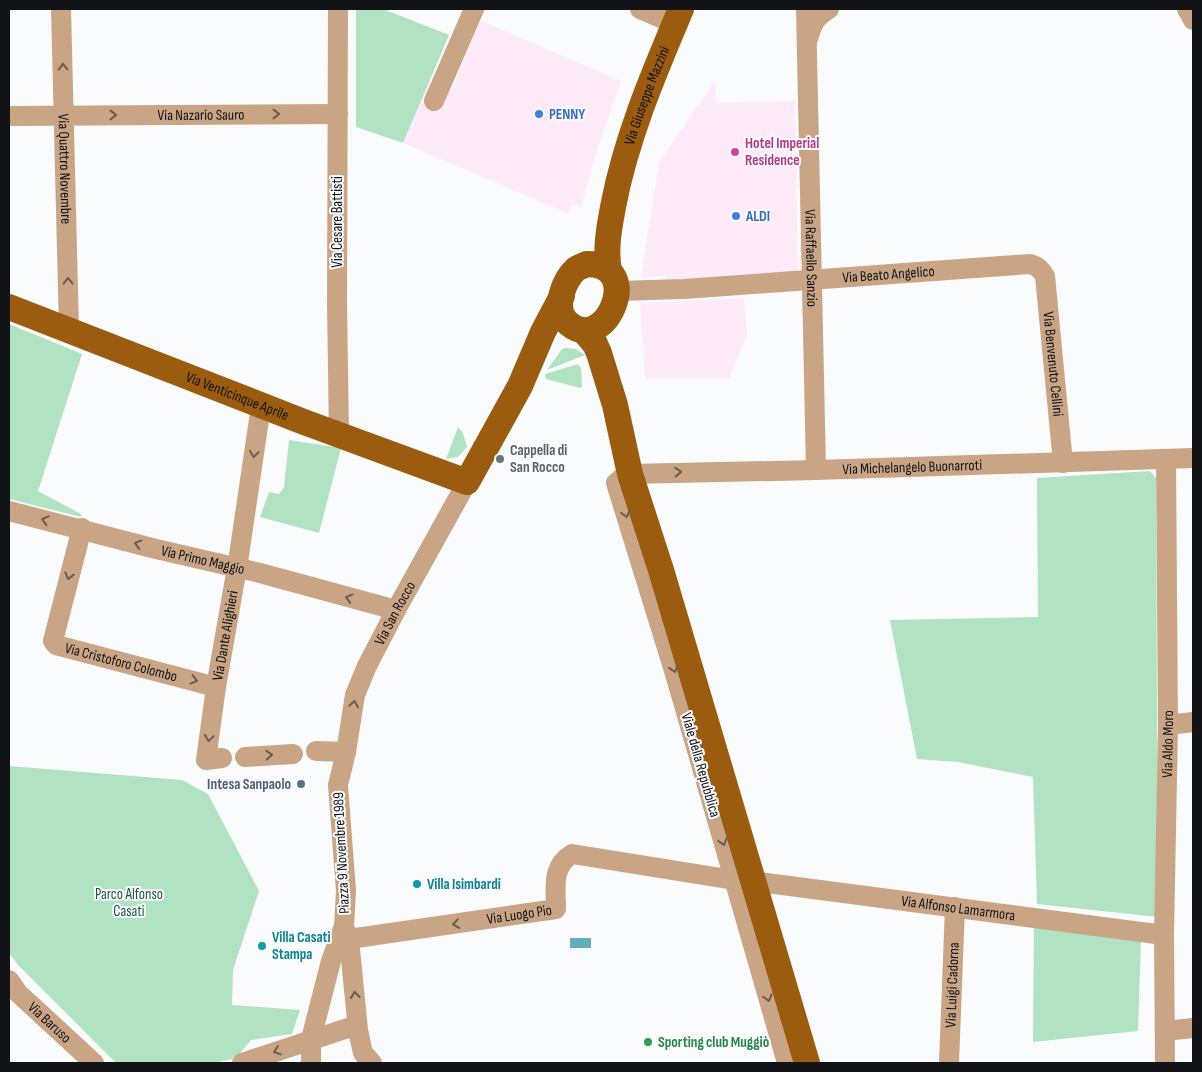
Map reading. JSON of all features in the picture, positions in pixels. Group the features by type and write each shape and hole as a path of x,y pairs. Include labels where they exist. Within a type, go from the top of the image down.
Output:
{"main road":[{"name":"Via Giuseppe Mazzini","path":"613,289 607,258 607,242 617,184 637,118 678,16"},
{"name":"Via Giuseppe Mazzini","path":"580,267 617,184"},
{"path":"467,482 523,381 552,339 564,332 595,328 603,323 613,289 593,264 580,267 571,276 523,381"},
{"name":"Viale della Repubblica","path":"613,289 612,348 615,405"},
{"path":"562,296 560,308 563,318 572,326 581,330"},
{"name":"Via Venticinque Aprile","path":"9,307 261,406 467,482"},
{"name":"Viale della Repubblica","path":"581,330 595,344 615,405 630,474 661,570 743,880 806,1063"}],"street":[{"name":"Via Quattro Novembre","path":"61,9 69,330"},
{"name":"Via Cesare Battisti","path":"338,9 337,303 339,435"},
{"path":"434,101 474,9"},
{"path":"640,9 678,16"},
{"name":"Via Raffaello Sanzio","path":"806,9 816,470"},
{"name":"Via Raffaello Sanzio","path":"806,46 813,22 817,16 829,9"},
{"name":"Via Nazario Sauro","path":"9,116 338,114"},
{"name":"Via Beato Angelico","path":"613,289 667,290 1030,264 1039,268"},
{"name":"Via Benvenuto Cellini","path":"1039,268 1045,276 1063,463"},
{"name":"Via Dante Alighieri","path":"222,758 206,760 261,406"},
{"name":"Via Michelangelo Buonarroti","path":"630,474 1193,458"},
{"name":"Via Aldo Moro","path":"1165,1063 1164,934 1168,725 1166,459"},
{"name":"Via San Rocco","path":"346,752 355,695 367,666 467,482"},
{"name":"Via Primo Maggio","path":"9,510 260,574 394,614"},
{"name":"Via Cristoforo Colombo","path":"82,528 53,641 56,645 216,687"},
{"path":"1168,725 1193,722"},
{"path":"316,751 346,752"},
{"name":"Piazza 9 Novembre 1989","path":"346,752 337,794 346,891 346,932"},
{"path":"245,757 293,754"},
{"name":"Via Luogo Pio","path":"346,932 556,909 556,880 560,865 572,854 743,880"},
{"name":"Via Alfonso Lamarmora","path":"743,880 1164,934"},
{"name":"Viale della Repubblica","path":"743,880 787,1063"},
{"name":"Via Luigi Cadorna","path":"949,1063 955,907"},
{"path":"346,932 358,1030 363,1054 372,1063"},
{"path":"311,1063 311,1039 331,961 346,932"},
{"name":"Via Baruso","path":"9,980 18,993 94,1063"},
{"path":"242,1063 348,1028 358,1030"},
{"path":"1165,1031 1193,1028"}],"shaded area":[{"path":"479,20 621,81 596,153 581,207 571,205 569,214 403,143 429,81 452,90"},
{"path":"715,81 716,103 795,101 798,272 666,282 665,276 641,278 659,162"},
{"path":"744,298 747,335 729,378 645,378 640,303"}],"green space":[{"path":"356,9 383,9 449,35 403,143 356,127"},
{"path":"9,324 82,354 38,491 81,514 81,517 9,499"},
{"path":"562,349 576,349 585,355 547,370"},
{"path":"578,364 581,368 582,386 580,388 546,379 545,374"},
{"path":"458,427 463,433 467,447 458,457 446,459"},
{"path":"289,440 341,448 319,533 260,517 269,492 279,494 284,487"},
{"path":"1150,471 1156,478 1158,917 1037,904 1033,777 958,762 917,759 890,620 1038,617 1037,478"},
{"name":"Parco Alfonso Casati","path":"9,766 182,780 208,794 259,891 233,970 232,1005 300,1010 292,1034 251,1040 236,1058 215,1063 116,1063 18,965 9,953"},
{"path":"1034,925 1141,941 1138,1031 1033,1042"}],"water":[{"path":"570,938 591,938 591,948 570,948"}],"place":[{"name":"PENNY","path":"539,114"},
{"name":"Hotel Imperial Residence","path":"735,152"},
{"name":"ALDI","path":"736,216"},
{"name":"Cappella di San Rocco","path":"500,459"},
{"name":"Intesa Sanpaolo","path":"301,784"},
{"name":"Villa Isimbardi","path":"417,884"},
{"name":"Villa Casati Stampa","path":"262,946"},
{"name":"Sporting club Muggiò","path":"648,1042"}]}
